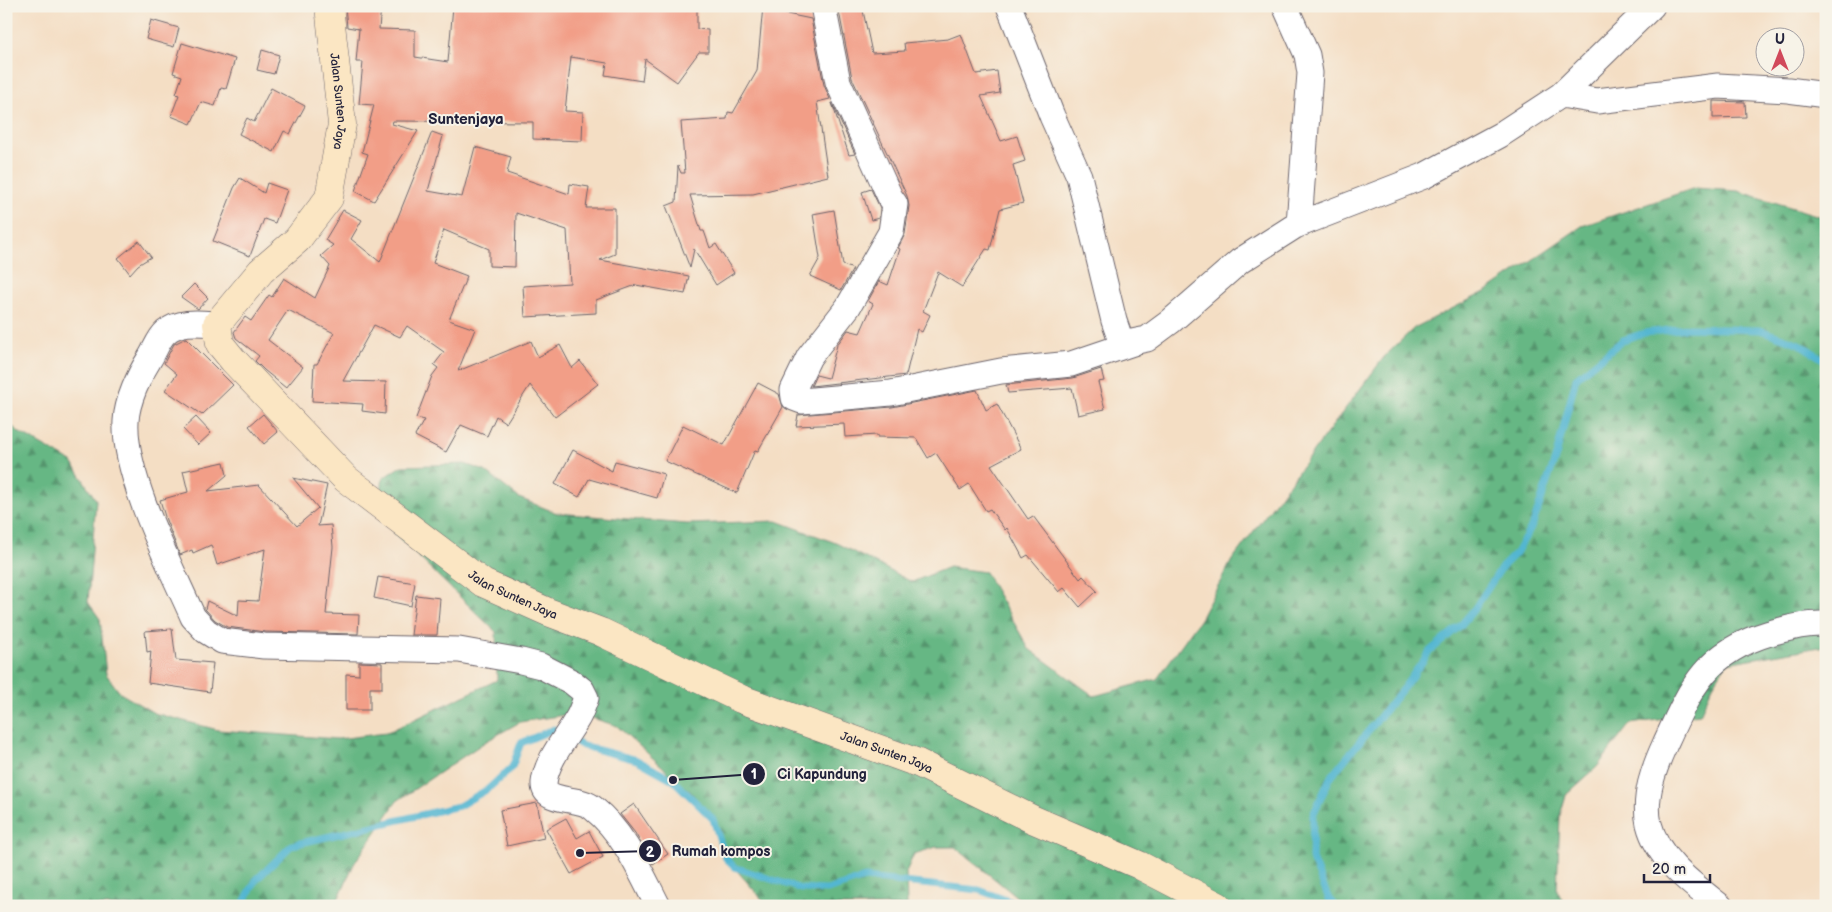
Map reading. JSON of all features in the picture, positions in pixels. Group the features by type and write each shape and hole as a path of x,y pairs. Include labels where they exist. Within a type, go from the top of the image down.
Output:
{"main road":[{"name":"Jalan Sunten Jaya","path":"329,6 342,124 329,198 297,240 261,271 217,324 220,344 233,360 346,479 483,583 548,612 602,632 741,699 918,763 1032,819 1139,865 1218,906"}],"street":[{"path":"823,6 838,82 890,197 895,204 895,211 891,232 848,307 809,357 793,390 794,398 802,401 892,394 1001,371 1080,362 1146,339 1170,322 1220,277 1263,244 1299,224 1424,176 1500,135 1561,95 1652,6"},
{"path":"1009,6 1052,116 1079,176 1118,335 1122,344 1133,343"},
{"path":"1285,6 1307,55 1310,73 1299,224"},
{"path":"1561,95 1596,101 1718,86 1788,90 1826,95"},
{"path":"217,324 188,323 166,332 147,363 128,409 126,422 128,448 137,482 194,617 206,631 222,641 264,646 459,650 541,666 582,690 586,698 546,772 544,785 546,793 551,798 577,800 592,806 611,824 624,842 658,906"},
{"path":"1720,906 1668,862 1649,824 1648,805 1657,762 1685,700 1719,657 1756,638 1791,627 1826,624"}],"green space":[{"path":"1695,188 1738,191 1826,218 1826,646 1727,663 1713,685 1700,714 1630,724 1597,767 1566,795 1560,815 1557,890 1565,906 1028,906 955,847 936,847 914,854 906,872 907,906 768,906 725,857 713,819 690,791 673,780 664,768 617,726 577,713 520,722 485,742 397,801 354,864 335,906 6,906 6,421 20,433 72,462 96,500 88,602 100,619 106,674 120,693 154,713 218,730 338,739 386,733 497,680 496,632 396,535 388,521 383,508 381,494 383,478 401,466 465,464 485,471 519,498 557,513 687,524 777,521 836,543 912,582 949,567 985,572 1029,649 1094,696 1157,679 1200,619 1232,560 1384,357 1414,328 1487,291 1582,226"}],"building":[{"path":"345,6 381,6 379,29 415,30 415,57 448,62 453,6 647,6 648,10 697,9 697,29 708,30 708,52 699,52 677,82 645,59 642,81 605,75 607,63 571,57 565,111 583,112 582,141 533,139 533,122 393,121 392,124 418,131 374,201 355,191 368,154 362,152 374,105 359,104 363,62 356,62 359,29 347,27"},
{"path":"763,6 782,6 782,13 811,19 824,85 830,99 817,102 828,176 753,194 690,195 701,231 704,231 710,248 716,244 734,273 716,285 694,249 690,268 666,206 676,202 678,166 681,173 685,173 681,122 727,119 728,112 733,113 757,71"},
{"path":"838,6 862,6 872,53 905,51 904,43 948,39 961,34 976,74 997,71 1000,93 981,96 1001,141 1017,136 1025,161 1013,165 1023,203 1000,209 990,250 986,249 962,287 938,272 923,311 930,315 922,332 917,329 906,375 811,386 816,375 828,378 837,345 848,330 860,333 873,304 868,301 879,281 888,285 900,249 898,248 905,234 909,206 907,196 852,78"},
{"path":"151,20 179,28 174,47 146,39"},
{"path":"182,43 235,59 226,89 221,88 215,106 201,102 191,124 171,116 179,95 176,94 182,76 173,73"},
{"path":"262,50 279,55 274,74 257,70"},
{"path":"271,88 305,106 290,134 284,131 274,152 239,134 247,118 254,122"},
{"path":"1713,101 1745,102 1746,117 1713,118"},
{"path":"832,103 855,154 849,155"},
{"path":"432,132 443,136 428,191 462,197 475,147 511,157 507,173 569,194 570,184 589,187 586,208 615,208 615,254 600,260 689,276 685,294 636,285 596,300 596,313 525,317 523,286 570,283 567,230 516,213 515,267 489,266 489,249 444,230 433,263 467,276 449,320 475,329 458,371 531,341 538,357 560,345 572,368 580,361 598,384 555,417 530,385 506,423 496,416 487,436 461,425 446,452 415,436 424,420 416,418 432,376 438,368 434,365 444,352 407,326 400,337 374,325 343,381 386,382 385,414 362,411 363,404 312,401 314,364 317,364 334,333 288,310 268,340 303,367 286,388 255,361 259,356 236,338 234,332 245,317 251,321 269,295 272,297 284,278 315,298 330,266 321,256 333,245 325,240 343,210 362,220 351,239 380,262"},
{"path":"240,178 264,193 267,183 287,190 275,223 264,219 250,256 213,241 234,188"},
{"path":"871,189 880,208 879,218 871,220 862,192"},
{"path":"834,210 843,265 853,269 841,290 810,276 820,258 813,214"},
{"path":"139,241 151,257 138,265 130,274 118,258"},
{"path":"194,284 208,298 198,309 181,297"},
{"path":"186,338 233,385 202,415 165,390 177,374 164,363 174,344"},
{"path":"1101,369 1104,381 1098,382 1105,409 1078,415 1072,388 1008,393 1006,385 1073,378"},
{"path":"758,383 779,394 783,407 758,451 755,450 737,493 665,461 683,425 724,445"},
{"path":"977,390 986,410 997,404 1021,449 991,465 1028,519 1033,516 1080,579 1083,576 1097,591 1080,607 1064,588 1059,592 1028,555 1023,558 1007,528 1005,530 990,509 986,511 969,484 960,490 936,453 928,458 916,438 877,437 877,435 845,437 844,424 796,426 798,415 892,407"},
{"path":"263,414 278,432 264,444 249,426"},
{"path":"196,417 211,433 198,445 183,429"},
{"path":"573,450 612,471 615,461 664,474 657,498 589,479 579,497 555,484"},
{"path":"224,462 227,475 208,491 259,485 297,526 318,508 293,478 327,485 318,526 331,525 333,547 326,614 359,615 358,634 265,632 227,627 215,620 205,609 207,601 238,616 239,600 258,601 265,549 217,565 211,545 193,553 192,550 180,555 160,500 188,492 183,471"},
{"path":"378,577 415,583 411,606 374,598"},
{"path":"416,595 440,598 437,635 411,635"},
{"path":"172,629 176,660 213,663 210,692 148,683 151,651 147,652 145,631"},
{"path":"359,662 382,663 382,688 370,688 370,710 346,710 346,674 359,675"},
{"path":"537,803 544,838 507,846 500,810"},
{"path":"634,804 668,854 653,864 635,833 620,814"},
{"path":"566,818 577,838 589,831 603,857 571,874 546,829"}],"waterway":[{"path":"1335,906 1329,899 1312,859 1313,815 1330,778 1405,686 1430,651 1461,625 1475,608 1502,567 1516,553 1533,524 1556,456 1576,378 1623,340 1644,333 1687,328 1760,330 1800,344 1826,361"},
{"path":"242,906 256,880 292,845 459,806 488,789 512,767 521,743 554,729 583,746 637,760 673,780 713,819 725,857 734,867 801,889 827,890 865,878 979,890 1023,906"}],"place":[{"name":"Ci Kapundung","path":"673,780"},
{"name":"Rumah kompos","path":"580,853"}],"district":[{"name":"Suntenjaya","path":"466,119"}]}
